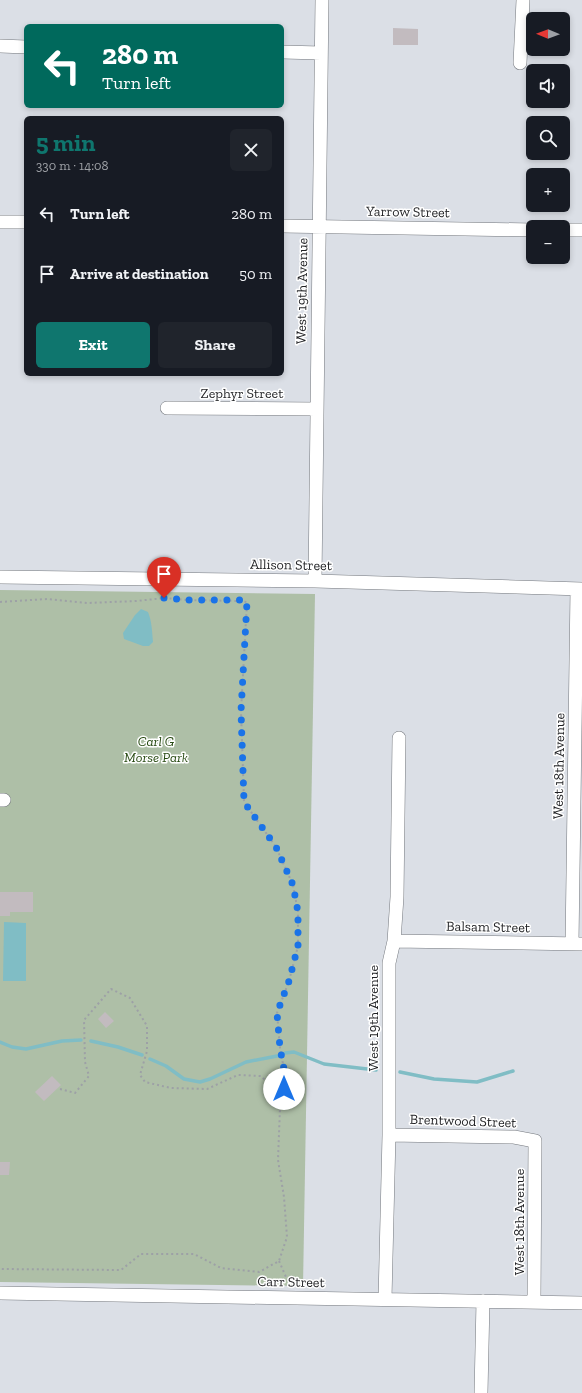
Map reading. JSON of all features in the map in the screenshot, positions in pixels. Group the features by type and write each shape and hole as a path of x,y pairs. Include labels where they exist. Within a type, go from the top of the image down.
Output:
{"street":[{"name":"West 19th Avenue","path":"315,581 322,0"},
{"path":"520,63 523,0"},
{"path":"0,46 24,47"},
{"path":"284,52 321,53"},
{"path":"0,222 24,222"},
{"name":"Yarrow Street","path":"284,226 526,230"},
{"path":"570,230 582,230"},
{"name":"Zephyr Street","path":"167,408 317,409"},
{"name":"Allison Street","path":"0,577 315,581 579,589"},
{"name":"West 18th Avenue","path":"577,944 579,589"},
{"name":"West 19th Avenue","path":"385,1299 390,1135 389,963 394,941 397,897 399,738"},
{"name":"Balsam Street","path":"394,941 577,944"},
{"name":"Brentwood Street","path":"390,1135 514,1137 535,1141"},
{"name":"West 18th Avenue","path":"534,1302 535,1141"},
{"name":"Carr Street","path":"0,1293 582,1303"},
{"path":"481,1393 483,1301"}],"path":[{"path":"0,602 47,599 87,603 164,598 187,600 240,600 247,602 241,711 244,802 276,847 293,885 298,912 298,946 289,981 277,1013 280,1048 286,1080 280,1108 278,1160 284,1197 287,1238 279,1261 286,1278 296,1285"},
{"path":"60,1089 75,1093 89,1076 85,1062 84,1020 111,989 130,998 147,1026 147,1051 140,1075 145,1082 171,1088 207,1089 238,1075 261,1076 282,1098"},
{"path":"0,1269 121,1270 142,1254 194,1254 221,1268 259,1272 279,1261"}],"green space":[{"name":"Carl G Morse Park","path":"0,590 315,594 303,1286 0,1282"}],"water":[{"path":"141,609 148,612 152,627 153,642 149,646 143,646 124,639 123,633"},
{"path":"4,922 26,923 26,981 3,981"}],"building":[{"path":"393,28 418,29 418,45 393,45"},
{"path":"0,892 33,892 33,912 10,912 10,916 0,916"},
{"path":"105,1012 114,1021 106,1028 98,1019"},
{"path":"52,1076 61,1085 44,1101 35,1092"},
{"path":"0,1162 10,1162 9,1175 0,1175"}],"waterway":[{"path":"0,1042 12,1047 26,1049 62,1041 81,1040"},
{"path":"91,1041 118,1047 142,1055"},
{"path":"285,1053 294,1052 324,1064 376,1070"},
{"path":"150,1059 166,1066 184,1079 200,1082 210,1079 246,1062 277,1056"},
{"path":"400,1072 434,1079 477,1082 513,1071"}],"route":[{"path":"164,598 187,600 240,600 247,602 241,711 244,802 276,847 293,885 298,912 298,946 289,981 277,1013 280,1048 286,1080 284,1089"}]}
